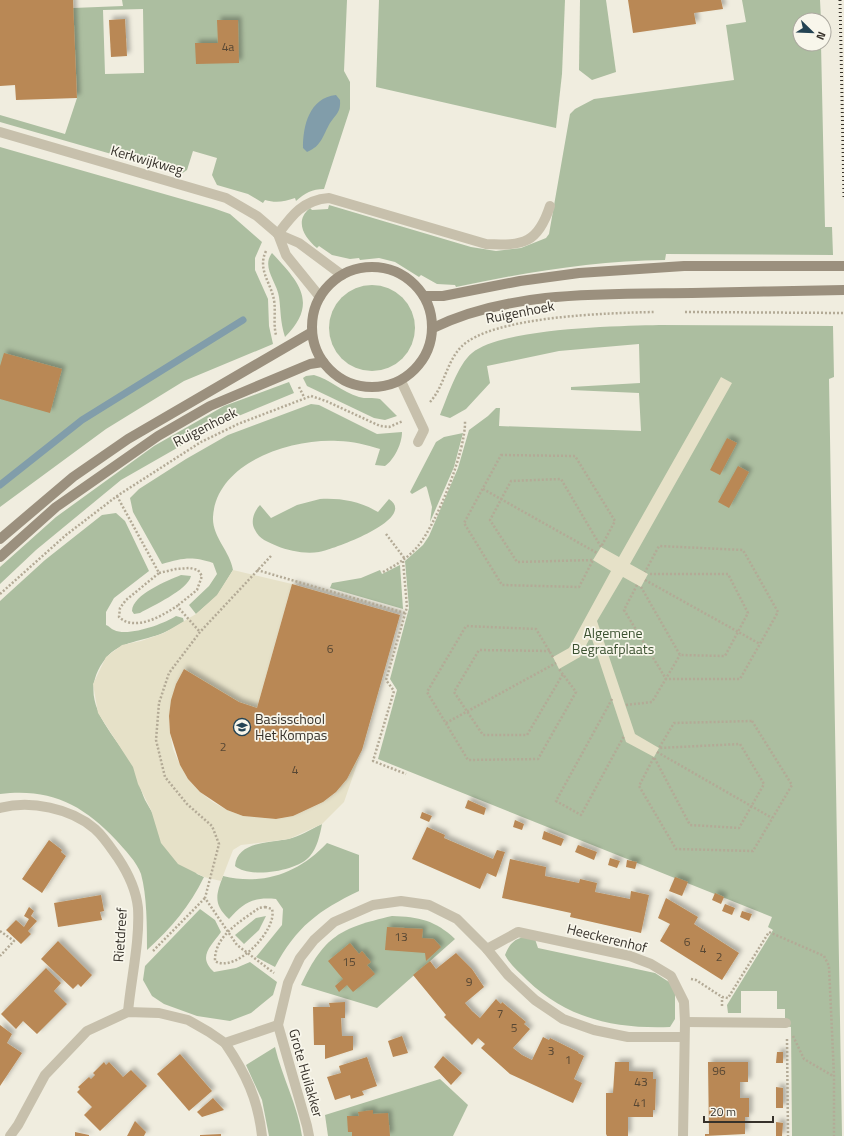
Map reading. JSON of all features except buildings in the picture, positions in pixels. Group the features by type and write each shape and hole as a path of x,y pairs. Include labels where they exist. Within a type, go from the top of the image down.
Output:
{"main road":[{"name":"Ruigenhoek","path":"424,296 443,296 520,281 579,273 684,266 844,266"},
{"path":"378,267 390,270 412,282 424,296 431,312 433,328 431,344 424,359 414,371 401,381 385,387 362,387 350,384 335,375 323,362 316,350 312,332 313,314 320,297 329,285 342,275 359,268 378,267"},
{"name":"Ruigenhoek","path":"433,328 447,321 500,306 556,296 634,293 844,290"},
{"name":"Ruigenhoek","path":"0,539 73,477 128,439 312,332"},
{"name":"Ruigenhoek","path":"0,557 56,507 158,436 210,406 292,371 310,364 323,362"}],"street":[{"name":"Kerkwijkweg","path":"0,132 226,198 257,216 278,234 299,243 342,275"},
{"path":"278,234 292,215 314,199 328,198 486,244 503,245 533,238 544,224 550,206"},
{"name":"Kerkwijkweg","path":"278,234 286,255 320,297"},
{"path":"401,381 424,430 418,442"},
{"name":"Rietdreef","path":"0,808 15,804 42,806 68,813 94,829 112,850 130,876 138,908 137,936 128,1012"},
{"path":"278,1025 288,983 300,958 314,940 334,922 373,905 401,902 429,906 457,919 487,949 508,975 535,1000 563,1019 594,1030 628,1036 684,1037"},
{"name":"Heeckerenhof","path":"487,949 518,932 630,956 651,964 671,976"},
{"path":"671,976 684,1002 683,1136"},
{"path":"10,1136 18,1125 45,1075 86,1032 128,1012 159,1014 188,1020 225,1043 249,1082 260,1114 262,1136"},
{"path":"685,1022 786,1023"},
{"name":"Grote Huilakker","path":"225,1043 278,1025 309,1136"},
{"path":"18,1125 18,1136"}],"path":[{"path":"278,234 263,257 263,265 272,294 274,328 282,349"},
{"name":"Ruigenhoek","path":"0,594 66,535 117,496 201,442 311,396 326,401 380,426 389,427 398,424 431,402 436,395 454,355 472,337 511,325 598,314 656,312"},
{"path":"679,312 844,313"},
{"path":"292,371 304,398"},
{"path":"383,572 404,560 426,536 456,468 466,433 465,421"},
{"path":"501,455 575,456 615,521 601,547 561,479 512,481 501,499 490,520 517,562 593,560 579,587 502,585 464,523 501,455"},
{"path":"482,489 597,553"},
{"path":"117,496 159,573"},
{"path":"386,534 404,560 407,608 386,680 394,691 373,761 406,774"},
{"path":"645,572 659,546 743,550 778,612 740,679 666,679"},
{"path":"132,972 205,898 219,844 212,826 187,804 165,777 156,740 159,703 169,674 200,632 271,556"},
{"path":"190,568 198,570 202,576 197,590 177,606 161,616 134,624 125,622 120,617 120,608 126,600 159,573 190,568"},
{"path":"257,570 405,613"},
{"path":"648,574 728,574 748,613 725,656 680,655"},
{"path":"645,580 760,644"},
{"path":"638,585 624,610 666,679"},
{"path":"641,587 680,655"},
{"path":"177,606 200,632"},
{"path":"553,657 536,628 466,626 427,692 468,760 538,759 576,692 560,669"},
{"path":"550,651 479,650 454,692 483,735 527,735 563,674"},
{"path":"626,705 652,702 680,655"},
{"path":"446,723 556,663"},
{"path":"612,699 556,801 581,815 624,736"},
{"path":"752,721 792,785 753,851 676,850 639,786 654,757 690,825 739,828 751,806 764,784 740,744 659,748 674,723 752,721"},
{"path":"657,752 772,818"},
{"path":"205,898 237,945 288,983"},
{"path":"259,908 272,909 274,915 271,924 259,942 235,961 223,965 215,961 215,955 227,932 259,908"},
{"path":"0,931 14,941 0,956"},
{"path":"671,976 696,980 722,997 728,998 769,932 824,956 829,966 834,1076 834,1136"},
{"path":"786,1023 804,1059 834,1076"},
{"path":"786,1023 788,1136"}],"green space":[{"path":"122,0 347,0 344,71 350,82 350,109 324,189 309,192 296,201 295,198 280,202 265,200 263,203 248,194 217,185 212,175 217,158 193,151 187,170 181,174 0,122 0,115 65,134 77,98 73,8 123,6","holes":["143,9 144,73 105,74 103,10"]},
{"path":"379,0 565,0 562,74 556,128 376,87"},
{"path":"580,0 606,0 616,72 592,80 579,70"},
{"path":"742,0 820,0 821,12 792,12 792,52 821,52 825,227 832,227 833,255 666,254 665,260 560,268 456,287 455,285 437,284 421,275 419,277 395,262 379,258 360,260 359,258 350,259 332,255 319,246 317,248 305,234 302,223 305,213 310,208 312,210 328,209 329,205 471,247 496,251 521,248 546,238 549,234 570,114 575,109 594,99 734,80 726,25 746,22"},
{"path":"0,147 230,214 262,242 255,258 255,270 268,299 269,326 273,344 184,381 106,429 0,507"},
{"path":"272,253 297,283 303,303 301,314 295,325 285,337 281,321 278,291 268,264"},
{"path":"372,285 388,288 396,292 408,304 412,312 415,328 412,344 408,352 396,364 388,368 372,371 356,368 348,364 336,352 332,344 329,328 332,312 336,304 348,292 356,288"},
{"name":"Algemene Begraafplaats","path":"659,325 833,326 834,377 829,379 842,1136 792,1136 791,1027 785,1026 785,1009 777,1009 777,991 741,991 741,1013 728,1013 727,1005 773,930 768,927 772,917 378,759 397,690 390,679 409,608 405,561 423,545 429,536 458,468 469,430 496,408 500,408 499,426 641,431 639,393 571,390 571,387 640,383 639,344 559,351 487,366 490,383 466,409 450,418 440,415 453,382 462,365 472,353 487,345 508,338 561,330"},
{"path":"314,375 325,379 347,392 361,398 380,399 397,416 385,420 374,418 307,386 303,378"},
{"path":"289,382 294,393 219,424 121,480 36,550 0,584 0,567 56,517 154,446 224,406"},
{"path":"311,404 319,405 377,434 402,432 401,442 397,451 385,466 375,465 380,449 349,442 320,441 279,449 259,457 242,468 227,482 217,498 213,517 215,531 233,570 217,596 196,614 189,605 209,586 217,574 213,563 199,559 188,559 176,560 162,564 133,512 130,498 139,489 186,459 228,435"},
{"path":"463,433 454,467 430,522 432,507 426,486 412,494 410,492 436,442 444,437"},
{"path":"320,499 350,501 364,505 378,512 389,499 395,507 392,515 383,524 370,532 339,546 319,552 297,552 277,546 261,538 254,527 253,517 260,505 271,518 297,505"},
{"path":"116,513 125,521 149,571 114,598 106,612 106,625 120,632 128,632 155,626 176,616 183,618 184,622 156,636 133,642 112,652 106,658 97,673 93,687 95,701 107,727 133,765 143,796 151,810 163,829 197,874 204,877 193,898 179,916 147,950 146,901 141,874 133,860 116,840 91,817 64,801 50,796 34,794 0,794 0,601 45,560 102,515"},
{"path":"400,565 403,609 330,588 332,583 361,578 380,570 382,574"},
{"path":"181,575 191,576 183,587 177,592 140,613 134,614 132,611 134,605 144,594"},
{"path":"322,824 315,849 310,856 295,866 274,872 262,873 242,870 235,866 237,858 248,848 264,843 292,838"},
{"path":"327,843 359,855 359,891 332,905 300,930 291,941 275,967 256,957 282,925 283,909 276,899 255,900 239,908 229,919 220,909 217,899 223,876 238,879 252,879 266,878 280,874 305,862"},
{"path":"200,909 215,920 221,932 210,947 206,956 209,967 214,972 236,968 250,962 277,982 273,995 251,1013 230,1021 197,1016 164,1004 152,996 143,980 145,966"},
{"path":"266,916 259,930 244,944 235,935 256,918"},
{"path":"392,916 410,917 426,921 441,928 455,939 377,1008 301,985 309,968 318,955 326,945 336,937 346,930 359,925"},
{"path":"523,937 535,939 538,948 655,973 669,982 675,990 675,1019 670,1027 630,1026 593,1019 576,1013 559,1004 542,993 507,959 505,955 508,948 512,943"},
{"path":"275,1047 294,1103 302,1136 269,1136 262,1100 246,1065"},
{"path":"440,1079 468,1105 453,1136 328,1136 325,1115"}],"shaded area":[{"path":"721,377 732,383 630,564 648,574 641,587 623,577 597,621 635,734 659,748 654,757 626,742 591,636 580,657 559,669 553,657 569,648 611,571 593,560 601,547 619,557"},
{"path":"233,570 292,584 257,708 239,702 184,669 176,684 169,716 170,733 173,749 188,779 200,792 227,810 243,816 276,819 293,816 323,802 336,792 347,779 362,750 344,802 322,824 289,839 241,845 233,850 221,881 204,877 178,864 161,843 151,810 138,784 133,767 98,713 93,684 106,657 122,645 141,641 164,633 196,614 217,595"}],"water":[{"path":"336,95 340,100 338,113 330,123 324,136 316,147 307,152 303,148 303,140 309,114 319,101"}],"waterway":[{"path":"0,485 82,420 243,320"}],"railway":[{"path":"840,0 844,197"}],"place":[{"name":"Basisschool Het Kompas","path":"242,727"}]}
